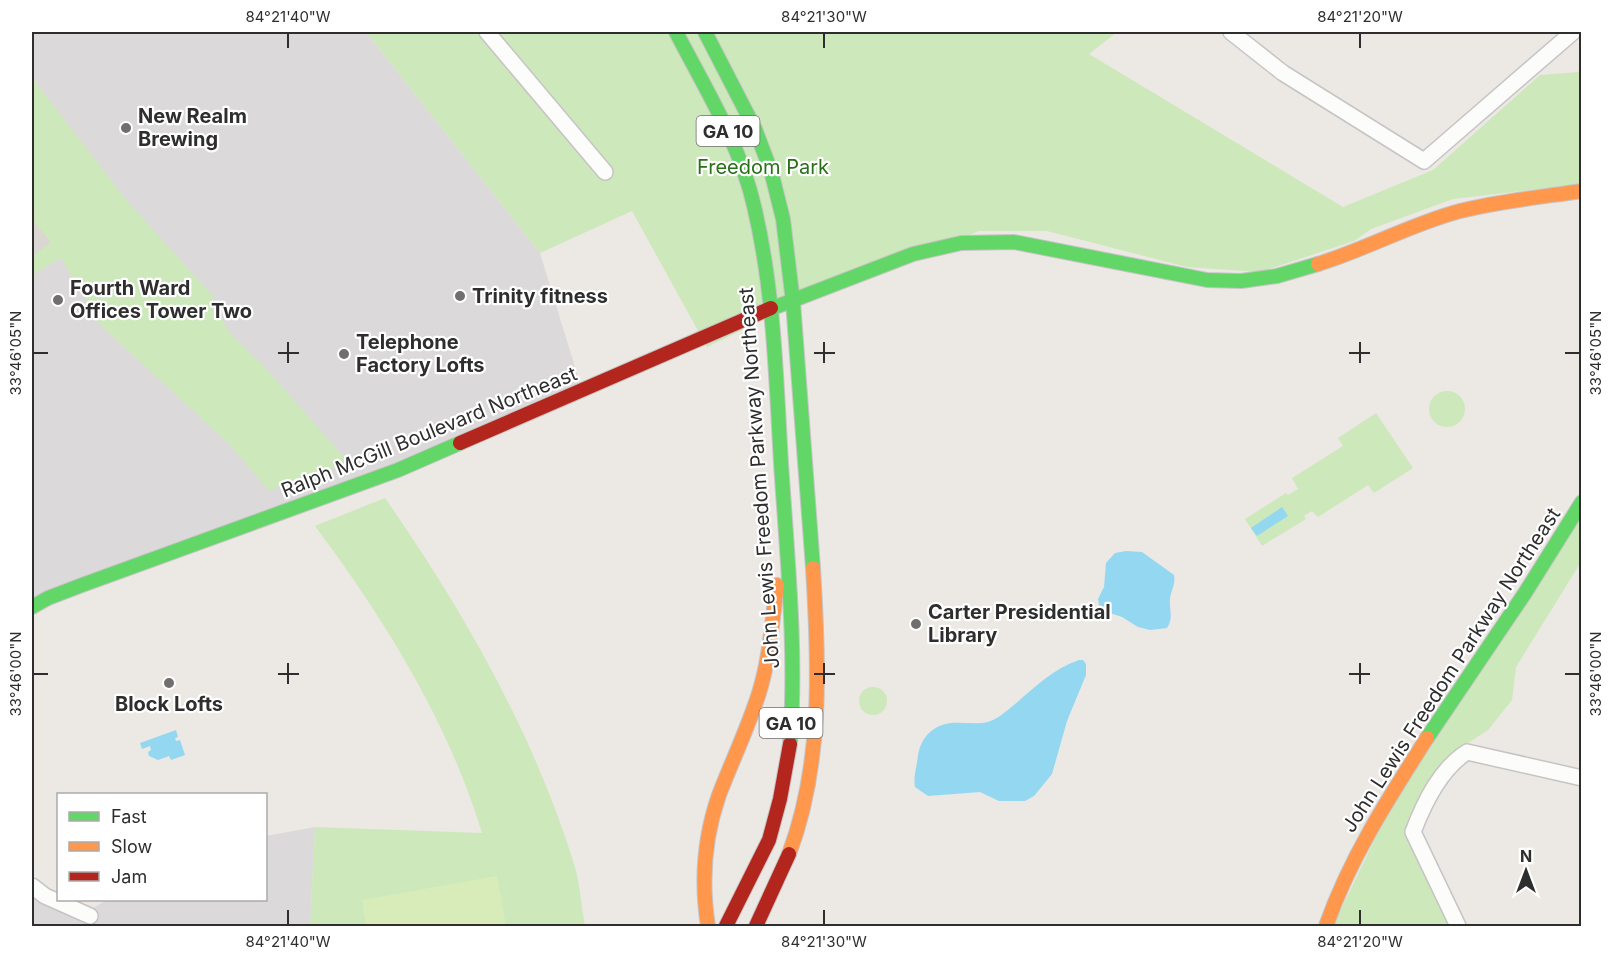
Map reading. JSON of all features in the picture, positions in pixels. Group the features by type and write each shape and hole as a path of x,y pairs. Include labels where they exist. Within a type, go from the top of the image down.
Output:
{"main road":[{"name":"John Lewis Freedom Parkway Northeast","path":"676,32 735,146 754,205 771,308 793,665 789,753 780,799 769,840 726,927"},
{"name":"GA 10","path":"705,32 752,120 777,191 789,254 794,301 813,563 816,619 816,718 806,797 792,845 774,893 756,927"},
{"path":"794,301 913,254 960,243 1014,242 1207,280 1240,281 1277,276 1350,254 1419,224 1460,211 1581,191"},
{"path":"1522,199 1581,198"},
{"name":"Ralph McGill Boulevard Northeast","path":"32,607 82,585 398,470 771,308 794,301"},
{"name":"John Lewis Freedom Parkway Northeast","path":"1326,927 1355,856 1390,795 1431,730 1518,603 1581,502"},
{"path":"708,927 704,896 706,847 718,798 764,675 784,530"}],"street":[{"path":"487,32 604,172"},
{"path":"1231,32 1283,73 1425,161 1573,32"},
{"path":"1458,927 1413,832 1434,787 1458,758 1467,752 1581,778"},
{"path":"32,886 45,896 90,916"}],"shaded area":[{"path":"32,32 366,32 540,253 582,390 32,609"},
{"path":"32,219 51,243 32,256"},
{"path":"315,827 310,926 32,926 32,888 84,913 105,901 267,901 267,836"}],"green space":[{"name":"Freedom Park","path":"366,32 1117,32 1089,54 1343,207 1433,170 1540,75 1581,70 1581,184 1453,199 1371,229 1354,241 1260,272 1187,267 1047,231 979,231 765,319 707,347 632,211 540,253"},
{"path":"32,78 128,202 212,295 228,331 264,366 349,463 269,491 228,443 100,325 61,258 32,275"},
{"path":"1447,391 1459,397 1465,409 1459,421 1447,427 1435,421 1429,409 1435,397"},
{"path":"1376,413 1413,468 1374,493 1368,485 1318,517 1312,511 1304,516 1306,519 1262,546 1245,519 1286,493 1288,495 1298,489 1292,478 1343,446 1338,438"},
{"path":"385,498 442,584 517,720 557,815 574,864 585,926 310,926 315,827 482,833 468,792 433,711 390,635 315,526"},
{"path":"1581,504 1581,562 1516,667 1512,700 1488,730 1451,754 1406,837 1452,926 1333,926 1383,822"},
{"path":"873,687 883,691 887,701 883,711 873,715 863,711 859,701 863,691"},
{"path":"497,876 506,926 366,926 362,900"}],"water":[{"path":"1282,507 1288,516 1257,536 1251,528"},
{"path":"1142,552 1174,575 1170,599 1171,617 1167,628 1150,630 1138,627 1122,617 1104,611 1099,605 1098,599 1104,587 1106,563 1115,553"},
{"path":"1083,660 1086,664 1086,675 1067,721 1052,774 1034,796 1025,801 999,801 980,792 928,796 915,787 920,747 927,735 936,728 945,724 991,721 1057,670"},
{"path":"176,730 178,737 175,738 176,741 180,740 185,755 171,760 169,756 158,760 149,756 150,746 142,749 140,743"}],"traffic: fast":[{"path":"676,32 731,138 748,183 761,238 776,366 790,603 792,674 790,744"},
{"path":"705,32 755,129 771,171 783,219 793,302 813,568"},
{"path":"778,306 913,254 961,243 1014,242 1207,280 1241,281 1277,276 1318,264"},
{"path":"32,607 82,585 398,470 460,443"},
{"path":"1427,738 1525,593 1582,502"}],"traffic: slow":[{"path":"1318,264 1460,211 1582,191"},
{"path":"789,854 800,820 813,749 817,677 813,568"},
{"path":"708,926 704,877 710,827 719,795 763,680 777,585"},
{"path":"1326,926 1358,853 1384,806 1427,738"}],"traffic: jam":[{"path":"460,443 771,308"},
{"path":"726,926 769,840 780,799 790,744"},
{"path":"756,926 789,854"}],"place":[{"name":"New Realm Brewing","path":"126,128"},
{"name":"Trinity fitness","path":"460,296"},
{"name":"Fourth Ward Offices Tower Two","path":"58,300"},
{"name":"Telephone Factory Lofts","path":"344,354"},
{"name":"Carter Presidential Library","path":"916,624"},
{"name":"Block Lofts","path":"169,683"}]}
